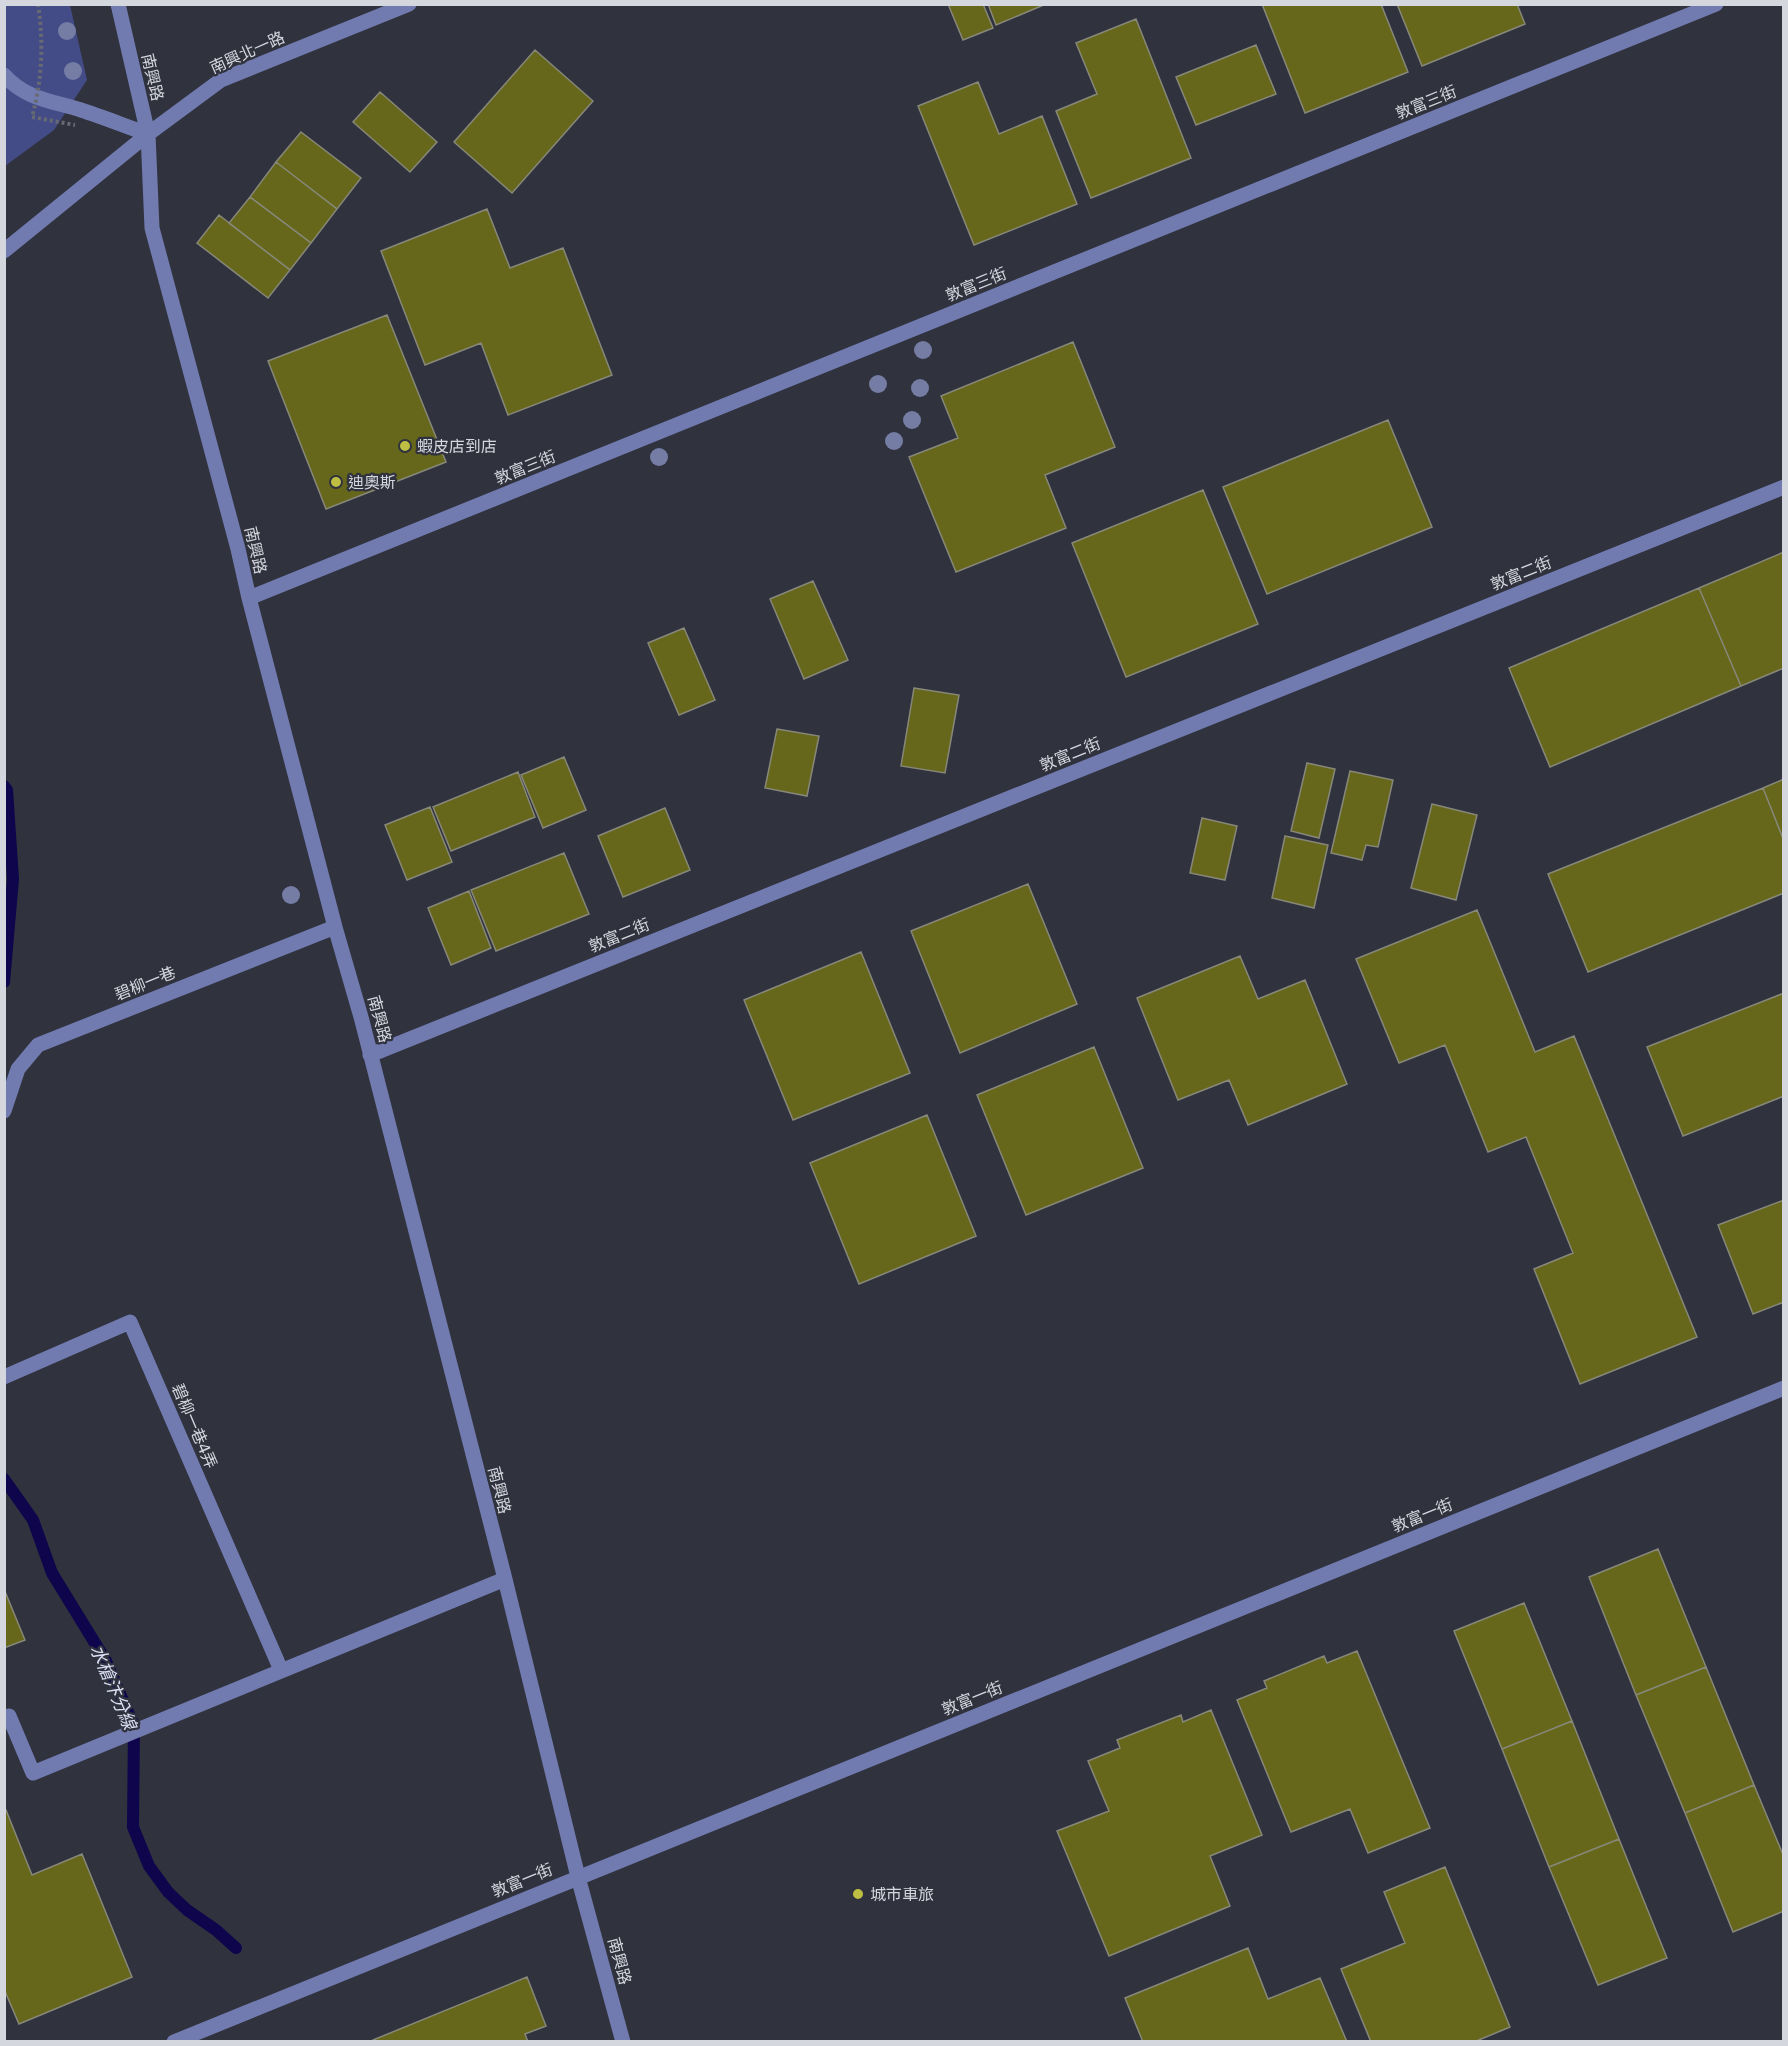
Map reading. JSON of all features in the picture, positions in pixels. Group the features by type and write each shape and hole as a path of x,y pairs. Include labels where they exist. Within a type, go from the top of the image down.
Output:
{"street":[{"name":"南興路","path":"118,4 148,134 152,228 370,1055 578,1877 623,2042"},
{"name":"南興北一路","path":"4,251 148,134 221,80 409,4"},
{"name":"敦富三街","path":"249,598 1716,4"},
{"path":"4,75 37,99 79,109 148,134"},
{"name":"敦富二街","path":"370,1055 1784,487"},
{"name":"碧柳一巷","path":"4,1112 18,1069 38,1045 335,927"},
{"name":"碧柳一巷4弄","path":"4,1377 130,1322 281,1670"},
{"name":"敦富一街","path":"174,2042 1784,1388"},
{"path":"9,1716 33,1773 504,1580"}],"path":[{"path":"38,4 42,44 37,99 32,117 75,125"}],"shaded area":[{"path":"5,5 70,5 87,80 54,130 5,166"}],"building":[{"path":"948,4 983,4 993,28 963,40"},
{"path":"988,4 1046,4 996,25"},
{"path":"1262,4 1381,4 1408,72 1305,113"},
{"path":"1397,4 1517,4 1525,24 1422,66"},
{"path":"1136,19 1191,158 1091,198 1056,111 1097,94 1076,43"},
{"path":"1256,45 1276,94 1196,125 1176,77"},
{"path":"535,50 593,101 512,193 454,142"},
{"path":"978,82 999,134 1042,116 1077,204 974,245 918,106"},
{"path":"380,92 437,142 410,172 353,122"},
{"path":"301,132 361,178 337,209 276,162"},
{"path":"276,162 337,209 311,243 250,197"},
{"path":"250,197 311,243 290,270 229,223"},
{"path":"487,209 510,268 563,248 612,375 508,415 481,343 425,365 381,251"},
{"path":"219,215 290,270 268,298 197,243"},
{"path":"387,315 446,462 326,509 268,361"},
{"path":"1073,342 1115,447 1045,475 1066,528 956,572 909,457 958,438 941,396"},
{"path":"1388,420 1432,527 1267,594 1223,487"},
{"path":"1203,490 1258,624 1126,677 1072,543"},
{"path":"1784,552 1784,668 1741,686 1699,588"},
{"path":"813,581 848,660 804,679 770,599"},
{"path":"1699,588 1741,686 1550,767 1509,668"},
{"path":"684,628 715,700 679,715 648,643"},
{"path":"914,688 959,695 945,773 901,766"},
{"path":"777,729 819,736 807,796 765,788"},
{"path":"564,757 586,810 543,828 521,775"},
{"path":"1307,763 1335,769 1319,838 1291,831"},
{"path":"1350,771 1393,780 1378,847 1366,845 1362,860 1331,853"},
{"path":"518,772 535,817 451,851 433,807"},
{"path":"1784,779 1784,841 1763,788"},
{"path":"1763,788 1784,841 1784,893 1588,972 1548,874"},
{"path":"1432,804 1477,815 1456,900 1411,888"},
{"path":"430,807 452,862 407,880 385,825"},
{"path":"665,808 690,870 623,897 598,836"},
{"path":"1202,818 1237,826 1225,880 1190,873"},
{"path":"1285,836 1328,845 1314,908 1272,898"},
{"path":"564,853 589,914 496,951 471,890"},
{"path":"1028,884 1077,1004 960,1053 911,931"},
{"path":"469,891 491,948 451,965 428,908"},
{"path":"1477,910 1535,1052 1574,1036 1697,1337 1580,1384 1534,1269 1573,1253 1526,1137 1488,1152 1445,1045 1399,1063 1356,959"},
{"path":"861,952 910,1073 793,1120 744,1000"},
{"path":"1240,956 1258,999 1305,980 1347,1084 1248,1125 1229,1080 1178,1100 1137,998"},
{"path":"1784,993 1784,1096 1683,1136 1647,1047"},
{"path":"1094,1047 1143,1168 1026,1215 977,1095"},
{"path":"927,1115 976,1236 859,1284 810,1163"},
{"path":"1784,1200 1784,1302 1753,1314 1718,1225"},
{"path":"1658,1549 1706,1667 1636,1695 1589,1577"},
{"path":"4,1589 25,1640 4,1648"},
{"path":"1524,1603 1572,1721 1502,1749 1454,1631"},
{"path":"1357,1651 1430,1828 1368,1853 1350,1809 1291,1832 1237,1700 1267,1688 1264,1681 1324,1656 1327,1663"},
{"path":"1706,1667 1754,1785 1685,1813 1636,1695"},
{"path":"1211,1710 1262,1835 1210,1856 1230,1906 1109,1956 1057,1831 1109,1811 1088,1761 1120,1748 1117,1740 1181,1715 1183,1722"},
{"path":"1572,1721 1619,1839 1549,1867 1502,1749"},
{"path":"1754,1785 1784,1857 1784,1911 1733,1932 1685,1813"},
{"path":"6,1810 32,1875 82,1854 132,1977 19,2024 4,1989 4,1811"},
{"path":"1619,1839 1667,1958 1598,1985 1549,1867"},
{"path":"1445,1867 1510,2027 1474,2042 1371,2042 1341,1969 1405,1943 1384,1892"},
{"path":"1248,1948 1268,1999 1320,1978 1347,2042 1143,2042 1125,1998"},
{"path":"527,1977 546,2026 525,2034 528,2042 373,2042 373,2040"}],"waterway":[{"path":"4,786 7,790 13,879 4,982"},
{"name":"水槍汴分線","path":"4,1479 33,1520 52,1573 106,1661 134,1726 133,1827 149,1866 168,1892 187,1910 216,1930 236,1948"}],"place":[{"name":"蝦皮店到店","path":"405,446"},
{"name":"迪奧斯","path":"336,482"},
{"name":"城市車旅","path":"858,1894"}]}
